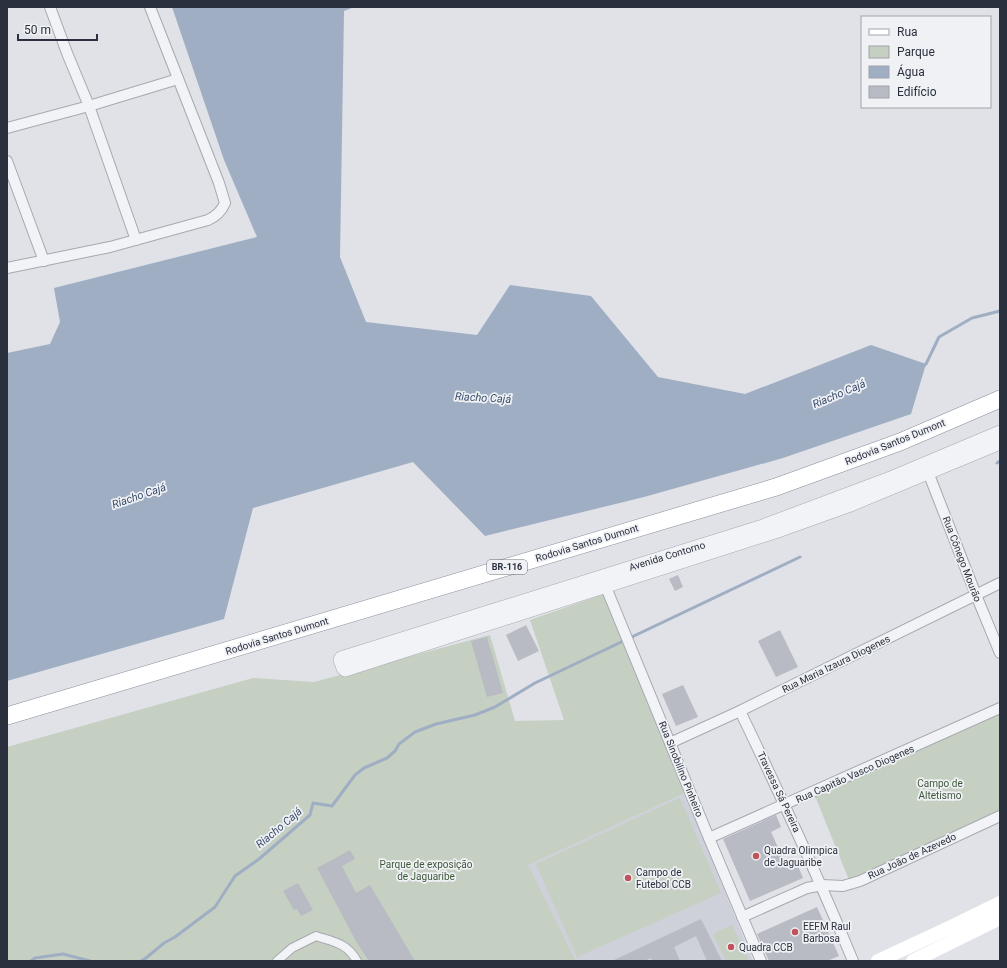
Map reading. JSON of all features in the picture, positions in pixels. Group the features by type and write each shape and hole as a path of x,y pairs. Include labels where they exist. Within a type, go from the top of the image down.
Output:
{"highway":[{"name":"Rodovia Santos Dumont","path":"7,716 776,487 900,442 1000,399"}],"main road":[{"path":"913,961 1000,903"},
{"path":"878,961 956,932 1000,918"}],"street":[{"path":"50,7 89,106 136,240"},
{"path":"7,268 103,249 208,220 218,214 225,203 219,183 150,7"},
{"path":"7,128 89,106 178,79"},
{"path":"7,162 44,261"},
{"path":"345,670 470,624 604,581 788,528 820,517 1000,432"},
{"path":"926,468 1000,443"},
{"name":"Rua Cônego Mourão","path":"926,468 1000,653"},
{"name":"Rua Sinobilino Pinheiro","path":"604,581 761,961"},
{"name":"Rua Maria Izaura Diogenes","path":"670,743 740,711 1000,583"},
{"name":"Rua Capitão Vasco Diogenes","path":"709,838 786,805 1000,708"},
{"name":"Travessa Sá Pereira","path":"740,711 786,805 822,885 853,961"},
{"name":"Rua João de Azevedo","path":"742,917 807,888 822,885 843,886 860,880 1000,816"},
{"path":"277,961 292,948 316,936 343,944 353,953 358,961"}],"shaded area":[{"name":"Campo de Futebol CCB","path":"685,793 753,961 576,961 527,865"}],"green space":[{"name":"Parque de exposição de Jaguaribe","path":"604,594 685,793 528,865 576,961 7,961 7,747 253,678 314,682 490,635 515,721 564,720 530,620"},
{"name":"Campo de Altetismo","path":"1000,711 1000,812 849,880 815,796"},
{"name":"Campo de Futebol CCB","path":"680,798 721,893 577,957 536,864"},
{"name":"Quadra CCB","path":"732,925 749,961 726,961 713,934"}],"water":[{"path":"172,7 354,7 344,11 340,257 366,322 477,335 510,285 591,296 658,377 745,394 871,345 926,364 911,414 783,458 644,497 485,536 413,462 253,508 224,619 7,681 7,353 50,344 60,322 54,288 257,237 224,160"}],"building":[{"path":"678,575 683,587 675,591 669,579"},
{"path":"526,625 539,651 518,661 506,635"},
{"path":"780,630 798,667 776,677 758,641"},
{"path":"487,637 503,693 487,697 471,641"},
{"path":"683,685 698,717 676,726 662,694"},
{"name":"Quadra Olimpica de Jaguaribe","path":"776,815 781,827 771,832 786,865 796,861 803,878 750,901 723,839"},
{"path":"350,850 355,859 342,866 356,893 370,885 415,961 369,961 357,943 317,868"},
{"path":"298,883 313,910 301,916 297,909 294,910 283,891"},
{"name":"EEFM Raul Barbosa","path":"817,907 839,956 827,961 769,961 757,934"},
{"path":"701,919 722,961 707,961 696,936 674,947 680,961 652,961 651,958 644,961 612,961"}],"waterway":[{"name":"Riacho Cajá","path":"923,366 926,364 939,337 972,318 1000,311"},
{"name":"Riacho Cajá","path":"141,961 215,907 235,876 259,859 310,815 313,803 332,806 355,775 364,768 387,758 395,751 399,744 415,732 436,724 475,715 495,707 535,683 800,557"},
{"name":"Riacho Cajá","path":"31,961 35,958 63,954 90,961"}],"place":[{"name":"Quadra Olimpica de Jaguaribe","path":"756,856"},
{"name":"Campo de Futebol CCB","path":"628,878"},
{"name":"EEFM Raul Barbosa","path":"795,932"},
{"name":"Quadra CCB","path":"731,947"}]}
